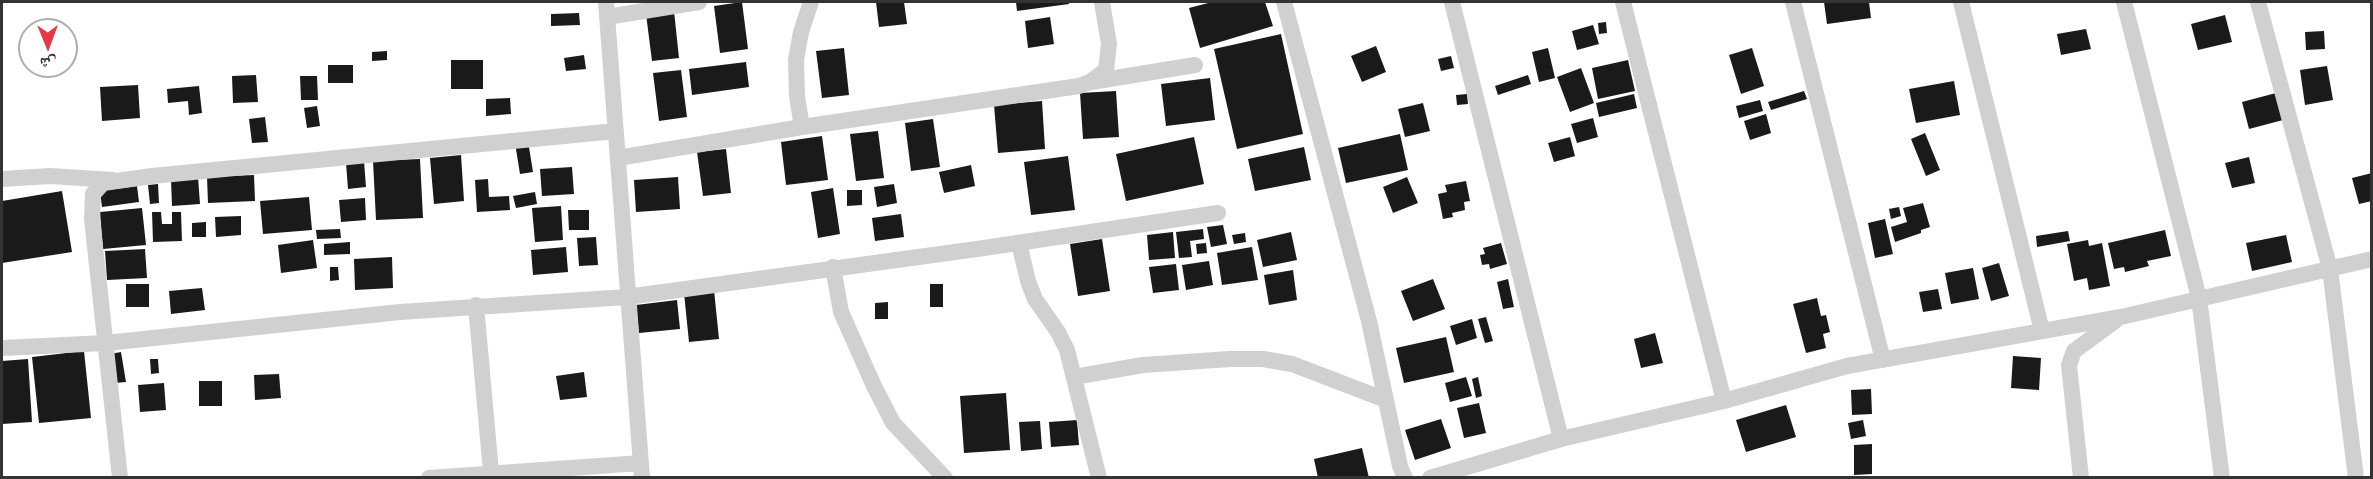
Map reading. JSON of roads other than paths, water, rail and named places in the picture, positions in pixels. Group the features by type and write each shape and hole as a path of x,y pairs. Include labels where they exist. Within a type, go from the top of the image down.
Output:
{"street":[{"path":"429,477 490,472 641,470 606,9 699,2"},
{"path":"802,127 797,96 796,60 801,32 811,2"},
{"path":"1090,82 1106,70 1108,60 1109,44 1102,2"},
{"path":"1284,2 1369,321 1400,466 1405,477"},
{"path":"1452,2 1561,439"},
{"path":"1623,2 1724,401"},
{"path":"1793,2 1883,360"},
{"path":"1961,2 2042,331"},
{"path":"2124,2 2199,298 2222,477"},
{"path":"2258,2 2330,269 2356,477"},
{"path":"618,158 802,127 1067,88 1090,82 1195,65"},
{"path":"120,477 92,208 93,194 103,183 616,131"},
{"path":"2,179 50,176 117,181"},
{"path":"2,348 106,343 476,305 627,297 1218,213"},
{"path":"1019,243 1035,299 1058,332 1067,350 1099,477"},
{"path":"1430,477 1484,464 1561,439 1724,401 1847,366 2121,317 2372,259"},
{"path":"833,267 841,312 893,423 945,477"},
{"path":"476,305 490,472"},
{"path":"2081,477 2069,365 2074,351 2121,317"},
{"path":"1074,377 1143,365 1230,358 1263,359 1292,364 1386,400"}]}
